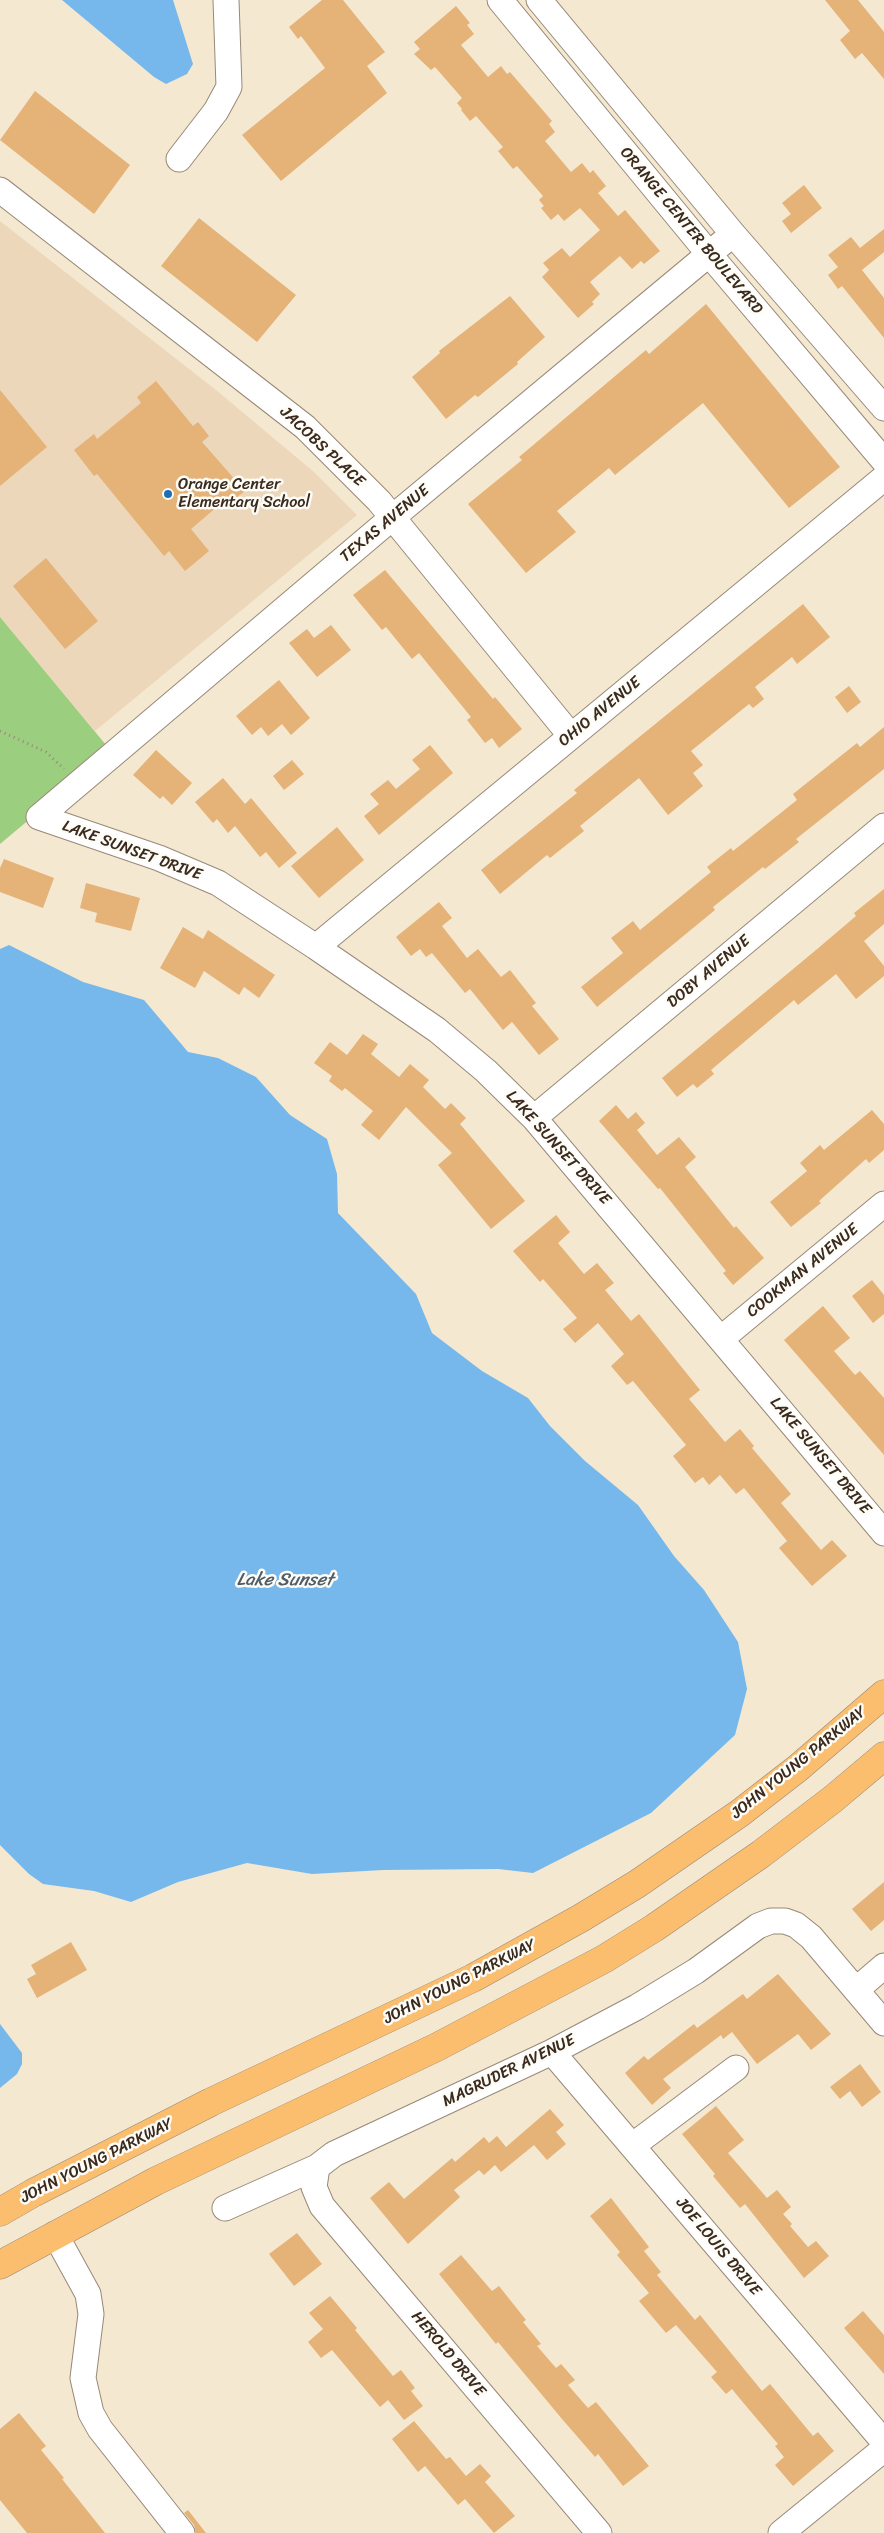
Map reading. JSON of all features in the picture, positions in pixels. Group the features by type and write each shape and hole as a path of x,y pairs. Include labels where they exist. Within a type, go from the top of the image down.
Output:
{"main road":[{"name":"JOHN YOUNG PARKWAY","path":"0,2212 33,2192 177,2119 473,1978 581,1918 637,1884 740,1813 798,1768 884,1694"},
{"path":"0,2265 156,2181 490,2021 604,1959 654,1928 761,1854 884,1756"}],"street":[{"path":"179,159 216,111 229,88 226,0"},
{"name":"ORANGE CENTER BOULEVARD","path":"500,0 884,461"},
{"name":"ORANGE CENTER BOULEVARD","path":"539,0 733,234 884,408"},
{"name":"JACOBS PLACE","path":"0,190 305,427 393,517 571,736"},
{"name":"TEXAS AVENUE","path":"39,817 393,517 733,234"},
{"name":"OHIO AVENUE","path":"316,947 884,478"},
{"name":"LAKE SUNSET DRIVE","path":"39,817 159,858 218,883 316,947 436,1030 486,1070 534,1118 722,1338 884,1533"},
{"name":"DOBY AVENUE","path":"534,1118 884,826"},
{"name":"COOKMAN AVENUE","path":"722,1338 884,1204"},
{"name":"MAGRUDER AVENUE","path":"225,2208 317,2167 334,2154 552,2052 637,2006 696,1971 758,1926 771,1921 785,1921 796,1925 811,1936 856,1990"},
{"path":"884,1966 856,1990 884,2023"},
{"name":"JOE LOUIS DRIVE","path":"552,2052 884,2442"},
{"path":"632,2146 736,2068"},
{"name":"HEROLD DRIVE","path":"317,2167 314,2187 322,2206 599,2533"},
{"path":"55,2234 88,2294 91,2314 84,2378 85,2395 91,2412 100,2429 182,2533"},
{"path":"781,2533 884,2449"}],"path":[{"path":"0,731 46,752 60,764 75,786"}],"shaded area":[{"name":"Orange Center Elementary School","path":"0,221 216,390 314,472 357,515 95,731 0,617"}],"green space":[{"path":"0,617 111,751 0,844"}],"water":[{"path":"62,0 173,0 193,64 187,74 166,84 154,77"},
{"name":"Lake Sunset","path":"9,945 83,982 144,1000 188,1052 218,1058 256,1077 290,1115 327,1139 337,1174 338,1213 416,1294 432,1333 482,1371 528,1398 550,1426 585,1461 638,1505 674,1556 704,1590 738,1642 747,1689 735,1735 651,1813 533,1873 498,1869 383,1870 312,1874 247,1863 178,1882 131,1902 94,1891 43,1884 29,1874 0,1845 0,949"},
{"path":"0,2024 22,2053 22,2064 17,2074 0,2088"}],"building":[{"path":"322,0 343,0 385,52 367,66 387,93 281,181 242,135 325,68 301,36 298,39 289,27"},
{"path":"825,0 858,0 884,32 884,79 862,53 855,59 840,40 850,31"},
{"path":"456,6 470,23 467,25 474,34 461,45 488,77 501,66 507,74 510,72 552,121 549,124 555,132 545,141 571,172 582,163 590,173 593,170 606,186 598,193 618,216 625,210 660,251 644,264 641,261 632,269 620,256 590,282 600,294 592,302 594,304 578,318 542,277 549,270 543,263 562,248 570,257 600,230 580,208 564,221 558,214 551,220 541,208 544,206 539,200 543,196 517,166 513,169 498,151 503,147 476,116 470,121 457,103 462,98 435,67 431,70 414,54 420,49 414,42"},
{"path":"35,91 130,165 94,214 0,140"},
{"path":"804,185 822,208 791,233 782,221 791,214 782,203"},
{"path":"199,218 296,295 257,342 161,266"},
{"path":"884,229 884,252 862,270 884,298 884,338 842,286 838,289 828,275 838,267 828,255 851,237 860,248"},
{"path":"510,296 545,337 517,362 518,364 478,397 475,395 446,419 412,377 440,353 439,351"},
{"path":"706,304 840,467 789,508 703,403 615,475 609,468 557,511 576,532 526,573 468,504 522,460 519,457 646,350 649,354"},
{"path":"156,381 193,426 198,422 209,436 202,442 245,491 228,504 225,500 191,529 209,551 185,571 169,551 164,556 97,474 94,476 74,450 94,434 97,439 141,403 137,397"},
{"path":"0,390 47,447 0,486"},
{"path":"46,558 98,621 65,649 13,586"},
{"path":"385,570 493,699 495,697 522,729 499,748 492,738 485,743 467,720 471,717 419,653 412,659 386,627 382,630 353,595"},
{"path":"803,604 830,637 797,664 792,657 755,687 764,699 753,708 749,704 691,751 703,765 693,773 703,786 668,815 639,778 580,826 584,831 550,858 547,855 500,894 481,870 577,793 574,790"},
{"path":"331,625 351,650 317,677 289,643 307,629 314,638"},
{"path":"279,680 310,718 291,735 282,724 268,736 261,727 252,735 236,716"},
{"path":"849,686 861,702 847,713 835,697"},
{"path":"884,727 884,769 796,839 799,842 765,869 763,867 713,907 715,910 597,1007 581,987 623,953 611,938 633,921 640,930 711,872 707,867 731,848 733,851 797,800 793,794 857,743 860,747"},
{"path":"430,745 453,773 379,835 364,816 379,804 370,794 388,780 396,789 420,769 412,760"},
{"path":"156,750 192,783 172,805 163,796 160,799 133,775"},
{"path":"292,760 304,774 284,790 273,776"},
{"path":"223,778 245,804 251,798 297,853 279,868 266,852 260,857 235,826 228,833 217,819 213,823 195,802"},
{"path":"337,827 364,860 319,898 291,866"},
{"path":"4,859 54,878 43,908 0,892 0,868"},
{"path":"86,883 140,898 131,931 95,922 97,913 80,908"},
{"path":"884,889 884,924 864,941 884,966 884,976 856,999 836,974 798,1005 794,1000 711,1070 714,1074 697,1088 693,1084 677,1097 662,1078 856,916 854,913"},
{"path":"439,902 452,918 442,926 467,958 478,949 501,977 510,970 536,1003 532,1006 559,1039 539,1055 512,1022 503,1030 470,989 465,993 432,953 426,957 420,949 411,956 396,937"},
{"path":"183,927 203,939 208,930 275,975 259,998 244,987 239,995 204,971 195,988 160,968"},
{"path":"363,1034 378,1044 371,1054 399,1077 410,1064 429,1080 423,1087 445,1109 451,1103 466,1118 460,1124 525,1201 491,1229 438,1165 452,1153 406,1107 379,1140 361,1125 373,1111 345,1088 342,1091 329,1081 332,1076 314,1063 330,1042 347,1055"},
{"path":"616,1105 628,1119 636,1112 645,1123 637,1130 657,1155 679,1137 696,1157 685,1167 734,1228 736,1226 764,1258 733,1285 723,1273 726,1271 660,1188 658,1189 599,1121"},
{"path":"872,1110 884,1124 884,1150 869,1163 866,1159 819,1201 821,1203 791,1227 770,1202 807,1171 800,1163 820,1145 824,1150"},
{"path":"556,1215 570,1232 558,1243 584,1274 597,1263 614,1283 605,1290 631,1321 639,1314 700,1390 689,1399 725,1442 740,1429 754,1446 752,1448 791,1494 781,1503 821,1550 832,1540 847,1556 812,1586 779,1548 787,1541 744,1488 736,1494 720,1475 709,1485 703,1477 695,1483 673,1456 686,1445 633,1381 627,1385 611,1366 624,1354 598,1323 575,1343 563,1329 577,1318 543,1279 540,1282 513,1251"},
{"path":"872,1280 884,1295 884,1314 873,1323 852,1296"},
{"path":"823,1306 850,1338 834,1351 855,1375 860,1371 884,1398 884,1455 784,1340"},
{"path":"884,1882 884,1920 871,1931 852,1909"},
{"path":"71,1942 87,1970 37,1998 27,1979 36,1974 31,1965"},
{"path":"778,1974 831,2034 811,2050 798,2034 757,2064 732,2032 723,2039 721,2035 663,2079 671,2088 652,2105 625,2073 644,2056 648,2060 694,2024 697,2028 743,1994 747,1999"},
{"path":"860,2064 881,2092 862,2107 850,2091 840,2099 830,2087"},
{"path":"716,2106 744,2140 728,2153 767,2198 777,2190 791,2207 783,2214 792,2224 790,2226 808,2247 816,2241 829,2256 804,2278 745,2204 740,2208 713,2176 715,2174 682,2134"},
{"path":"550,2109 564,2125 556,2132 566,2144 547,2160 534,2145 501,2172 495,2165 484,2175 479,2170 454,2190 460,2197 408,2244 370,2198 389,2182 404,2199 452,2158 455,2162 484,2137 489,2143 497,2136 506,2147"},
{"path":"611,2198 649,2247 644,2251 661,2272 657,2275 695,2320 700,2315 762,2391 770,2384 813,2436 818,2432 834,2451 793,2486 775,2465 784,2457 775,2446 778,2444 732,2389 726,2394 711,2377 717,2372 676,2325 666,2333 639,2301 649,2293 617,2255 620,2252 590,2216"},
{"path":"297,2233 322,2264 294,2286 269,2254"},
{"path":"461,2255 492,2291 499,2286 526,2320 523,2322 541,2344 537,2346 556,2368 561,2364 575,2380 568,2385 588,2408 596,2402 649,2466 623,2486 598,2454 595,2457 498,2342 496,2344 439,2274"},
{"path":"330,2296 393,2376 401,2370 415,2388 411,2391 423,2406 404,2420 388,2400 380,2407 332,2350 321,2358 308,2342 323,2329 309,2313"},
{"path":"863,2311 884,2335 884,2374 844,2328"},
{"path":"19,2413 46,2446 41,2450 105,2533 27,2533 0,2500 0,2429"},
{"path":"414,2421 446,2459 450,2457 466,2476 480,2464 491,2476 485,2482 515,2516 494,2533 465,2499 458,2505 425,2466 418,2472 392,2439"},
{"path":"188,2510 206,2533 196,2533 194,2525 184,2513"}],"place":[{"name":"Orange Center Elementary School","path":"168,494"}]}
